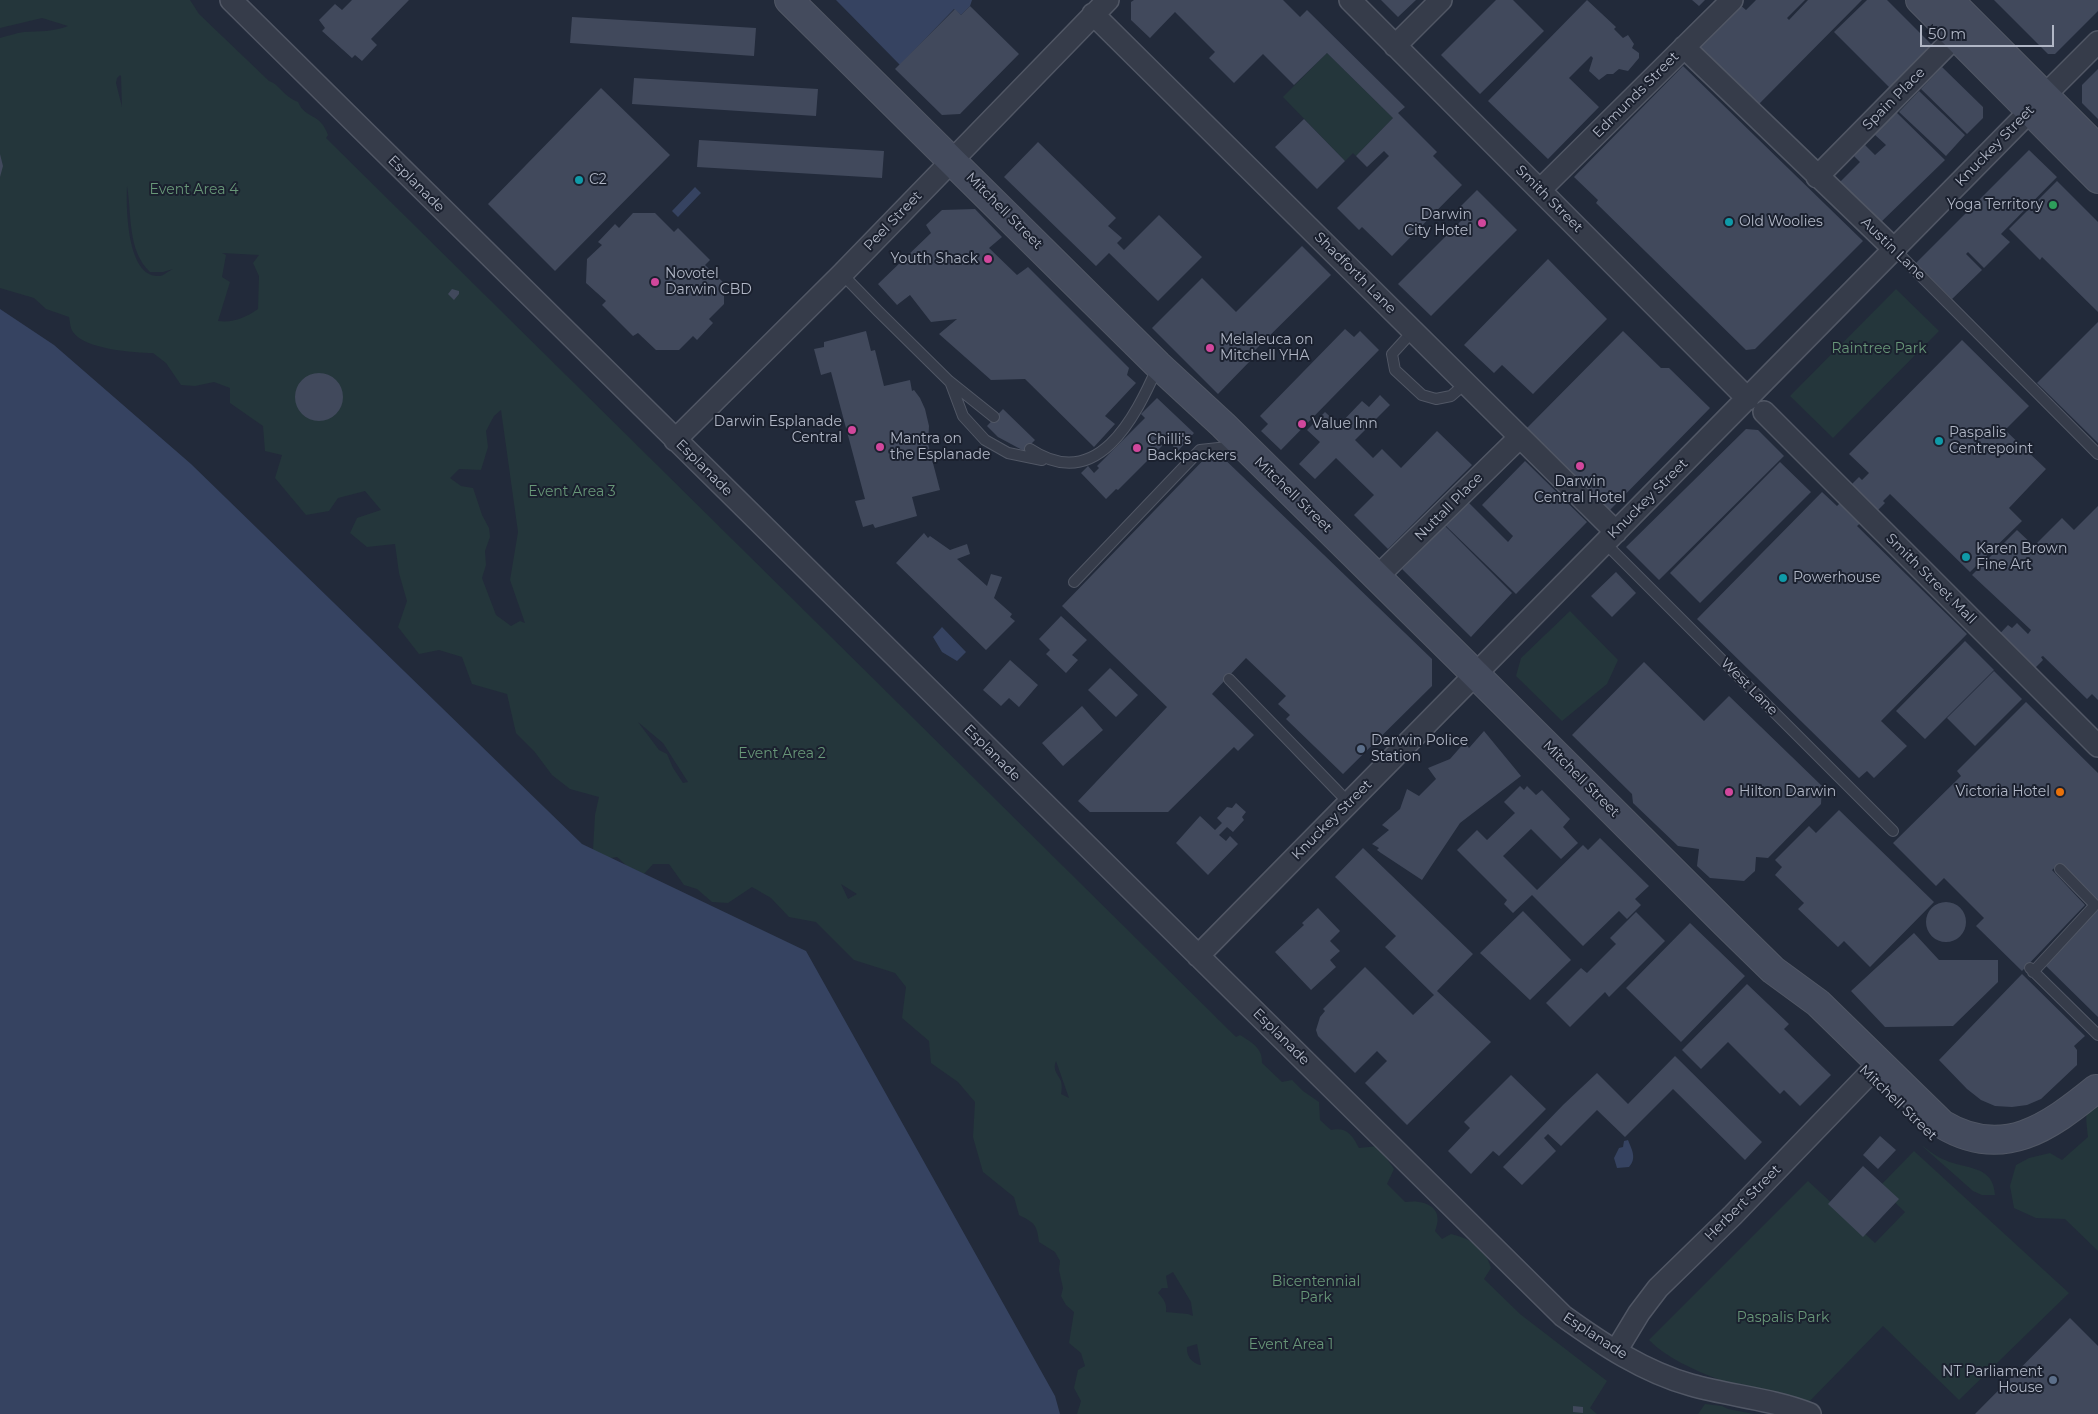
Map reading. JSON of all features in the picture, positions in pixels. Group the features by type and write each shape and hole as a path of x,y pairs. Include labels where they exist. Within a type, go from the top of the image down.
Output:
{"street":[{"name":"Esplanade","path":"231,0 1562,1316 1616,1351 1657,1374 1690,1385 1774,1403 1810,1414"},
{"name":"Mitchell Street","path":"789,0 952,159 1158,365 1476,674 1773,970 1810,1016 1942,1124 1954,1131 1998,1148 2047,1126 2097,1089"},
{"name":"Smith Street","path":"1350,0 1748,399"},
{"path":"1395,46 1440,0"},
{"name":"Edmunds Street","path":"1540,190 1732,0"},
{"path":"1920,0 1963,29 2037,104 2098,179"},
{"path":"1949,0 1963,29"},
{"name":"Peel Street","path":"675,440 842,274 1100,7"},
{"name":"Shadforth Lane","path":"1100,7 1413,331 1520,437 1611,538"},
{"name":"Spain Place","path":"1817,176 1963,29"},
{"name":"Knuckey Street","path":"1198,956 2098,42"},
{"name":"Austin Lane","path":"1684,47 1895,250"},
{"path":"2037,104 2098,148"},
{"name":"Smith Street Mall","path":"1764,412 2098,746"},
{"name":"Nuttall Place","path":"1377,578 1520,437"},
{"name":"Herbert Street","path":"1616,1351 1638,1313 1658,1288 1874,1069"}],"lane":[{"name":"Austin Lane","path":"1895,250 2098,454"},
{"path":"842,274 949,381 994,417"},
{"path":"1413,331 1392,354 1395,370 1422,395 1436,400 1450,396 1466,383"},
{"path":"949,381 963,416 986,440 1008,453 1054,463 1078,462 1089,459 1102,451 1128,426 1136,414 1158,365"},
{"path":"1074,582 1200,450 1216,447 1243,446"},
{"path":"1030,449 1054,463"},
{"name":"West Lane","path":"1611,538 1893,831"},
{"path":"1229,679 1349,803"},
{"path":"2060,869 2096,904 2054,952 2032,970 2098,1036"}],"green space":[{"path":"0,0 190,0 199,14 269,81 298,102 305,112 317,119 325,128 328,135 326,138 1236,1037 1240,1035 1256,1046 1261,1053 1262,1063 1282,1082 1292,1080 1303,1091 1319,1102 1320,1120 1331,1130 1337,1129 1348,1133 1359,1148 1378,1146 1394,1169 1387,1184 1405,1202 1420,1202 1431,1206 1435,1210 1437,1223 1435,1231 1442,1239 1451,1234 1471,1241 1481,1249 1491,1268 1484,1279 1520,1314 1607,1381 1590,1408 1597,1414 1077,1414 1081,1401 1074,1388 1078,1370 1085,1366 1081,1353 1069,1343 1074,1312 1066,1305 1061,1296 1063,1288 1059,1270 1060,1261 1055,1252 1039,1242 1034,1225 1019,1215 1014,1197 983,1172 973,1137 975,1102 958,1082 931,1063 929,1041 902,1018 906,987 895,973 854,960 816,922 789,917 771,898 752,887 728,903 712,902 697,889 684,885 669,864 653,864 644,874 627,866 617,857 605,859 593,850 595,815 599,797 570,789 552,775 534,751 516,733 507,694 472,684 462,657 439,650 419,654 398,627 407,601 399,573 395,544 367,547 350,533 357,518 381,510 365,491 338,498 329,511 306,515 275,478 282,455 265,451 263,426 230,403 230,388 214,382 195,386 181,385 166,363 153,353 110,349 87,342 73,332 69,317 46,309 34,298 0,288 0,38 21,32 51,30 68,26 42,18 0,28","holes":["120,75 122,107 116,83","127,186 132,231 137,253 150,272 163,272 173,269 159,276 148,274 140,266 131,240 127,210","222,253 259,255 253,263 259,276 258,309 239,319 218,321 230,282 222,277 226,255","501,410 518,532 510,580 525,623 520,621 511,626 496,615 482,578 486,565 485,551 490,537 489,528 482,515 473,488 461,486 450,478 459,469 481,470 488,447 486,431 494,416","638,722 663,743 688,782 683,783 673,768 667,754 659,750","841,884 857,894 848,899","1056,1061 1069,1098 1061,1094 1061,1081 1055,1067","1173,1272 1191,1302 1193,1316 1166,1312 1165,1302 1158,1293 1162,1288 1168,1288 1166,1276","1197,1344 1201,1365 1192,1361 1187,1353 1187,1347"]},
{"path":"1327,53 1393,118 1356,156 1353,153 1345,161 1283,97"},
{"name":"Raintree Park","path":"1896,289 1939,331 1833,438 1790,396"},
{"path":"1570,611 1618,660 1607,684 1562,721 1516,676 1521,658"},
{"path":"2098,1094 2098,1251 2065,1219 2036,1218 2014,1208 2010,1186 2016,1165 2029,1158 2050,1153 2062,1160 2088,1137 2088,1109"},
{"path":"1921,1145 1942,1159 1984,1173 1993,1185 1995,1195 1982,1195 1973,1191"},
{"name":"Paspalis Park","path":"1914,1151 2069,1293 1959,1400 1883,1326 1804,1407 1722,1381 1701,1372 1663,1352 1649,1340 1808,1181 1875,1243 1905,1212 1879,1187"},
{"path":"1705,1404 1722,1406 1754,1414 1698,1414"}],"water":[{"path":"836,0 972,0 970,6 961,15 954,9 900,65"},
{"path":"695,187 701,193 678,217 672,211"},
{"path":"0,309 54,345 191,464 582,844 806,951 1055,1396 1060,1414 0,1414"},
{"path":"942,627 966,652 957,661 942,652 933,637"},
{"path":"1628,1140 1633,1160 1629,1167 1617,1168 1614,1158 1619,1148 1623,1147 1624,1141"}],"building":[{"path":"352,0 409,0 371,39 377,45 362,61 355,55 352,58 322,31 325,28 319,20 335,4 342,10"},
{"path":"1134,0 1283,0 1300,17 1307,10 1405,107 1398,113 1437,152 1433,156 1462,185 1392,256 1362,227 1359,230 1337,208 1389,156 1384,151 1367,167 1356,156 1393,118 1327,53 1294,85 1263,54 1234,83 1209,58 1215,52 1175,12 1150,38 1131,20 1131,2"},
{"path":"1381,0 1416,0 1398,17"},
{"path":"1496,0 1513,0 1544,31 1480,94 1441,55"},
{"path":"1587,0 1616,27 1614,29 1623,38 1628,35 1634,44 1632,48 1639,53 1639,58 1628,71 1619,69 1599,80 1589,71 1593,58 1591,56 1569,78 1599,107 1548,159 1488,101"},
{"path":"1692,0 1705,0 1699,6"},
{"path":"1756,0 1805,0 1787,18 1789,20 1808,0 1862,0 1759,104 1698,45 1739,4 1746,10"},
{"path":"1867,0 1887,0 1934,47 1891,89 1834,32"},
{"path":"1994,0 2098,0 2098,11 2055,54 2048,54"},
{"path":"970,6 1019,54 960,114 942,115 895,69 955,9 961,15"},
{"path":"572,17 756,28 754,56 570,43"},
{"name":"Old Woolies","path":"1683,66 1863,241 1755,349 1746,350 1596,203 1598,200 1574,177"},
{"path":"1942,67 1983,107 1983,118 1967,134 1921,89"},
{"path":"2098,69 2098,119 2082,103 2082,85"},
{"path":"634,78 818,89 816,116 632,104"},
{"name":"C2","path":"601,88 670,155 555,271 488,204"},
{"path":"1919,91 1965,135 1946,156 1899,112"},
{"path":"1896,112 1945,160 1879,224 1838,184 1860,162 1854,156 1865,145 1875,155 1886,145 1874,134"},
{"path":"1304,119 1345,161 1317,189 1275,147"},
{"path":"699,140 884,151 882,178 697,167"},
{"path":"1038,142 1116,218 1108,226 1122,238 1117,243 1124,250 1159,215 1202,257 1158,301 1109,253 1096,266 1004,177"},
{"path":"2029,150 2057,177 2001,234 2010,242 1984,268 1968,252 1966,254 1982,270 1952,299 1916,263"},
{"path":"0,154 3,166 0,177"},
{"path":"2057,181 2098,222 2098,312 2042,257 2040,260 2009,229"},
{"path":"1477,190 1517,230 1431,316 1398,284 1462,220 1454,213"},
{"path":"975,209 1002,237 989,248 1017,275 1028,267 1129,368 1127,375 1136,383 1105,416 1115,424 1094,447 1025,379 991,380 939,334 957,319 931,322 910,295 897,305 878,284 931,233 926,225 942,210"},
{"path":"633,213 655,213 674,232 678,228 710,260 705,265 724,283 724,304 709,319 713,323 697,340 693,336 679,350 656,350 638,333 633,336 602,305 606,301 586,283 587,259 602,245 598,242 615,224 619,228"},
{"path":"1302,246 1331,275 1248,357 1251,360 1218,394 1152,328 1202,278 1236,312"},
{"path":"1548,259 1607,319 1533,394 1502,365 1494,373 1464,345"},
{"path":"452,289 459,291 454,300 448,294"},
{"path":"2098,322 2098,443 2037,383"},
{"name":"Value Inn","path":"1345,329 1354,337 1360,331 1379,350 1281,450 1261,431 1268,424 1260,416"},
{"path":"866,331 871,351 875,350 884,386 910,380 912,391 914,390 920,398 929,426 928,444 940,490 912,497 917,516 875,528 873,524 863,527 855,501 865,499 831,372 821,375 814,349 824,347 824,342"},
{"path":"1623,331 1661,368 1669,368 1710,408 1610,510 1526,429"},
{"path":"1962,340 2029,406 2005,430 2046,469 2009,508 2022,521 1970,572 1890,494 1883,501 1885,503 1867,521 1865,519 1857,526 1967,634 1881,721 1907,746 1874,778 1867,771 1859,778 1697,619 1822,492 1837,506 1844,499 1840,496 1859,477 1862,480 1869,473 1849,454"},
{"path":"319,373 328,375 336,380 341,388 343,397 341,406 336,414 328,419 319,421 310,419 302,414 297,406 295,397 297,388 302,380 310,375"},
{"path":"1380,395 1390,405 1355,440 1373,458 1382,449 1401,468 1437,431 1472,465 1388,549 1354,515 1374,495 1336,458 1315,479 1299,464 1320,442 1307,430 1325,412 1339,425 1362,401 1369,407"},
{"name":"Chilli's Backpackers","path":"1157,398 1194,433 1178,451 1165,439 1160,443 1162,446 1118,490 1116,489 1106,499 1081,473 1088,466 1094,473 1099,468 1097,466 1145,418 1141,414"},
{"path":"1003,409 1035,440 1024,451 998,437 987,426"},
{"path":"1746,429 1758,430 1784,456 1659,580 1626,547"},
{"path":"1214,449 1432,659 1432,686 1343,774 1286,719 1290,715 1278,704 1286,696 1246,658 1212,694 1254,735 1238,751 1234,747 1168,812 1090,812 1078,801 1167,707 1062,606"},
{"path":"1525,461 1587,522 1516,594 1444,524 1467,501 1508,542 1513,536 1482,505"},
{"path":"1780,462 1811,492 1700,603 1670,573"},
{"path":"2098,506 2098,700 2092,694 2087,699 2043,656 2041,657 2043,660 2026,677 2024,675 2018,681 1988,652 1993,647 1990,644 2008,625 2012,628 2017,623 2028,634 2031,630 1972,575 2017,530 2034,546 2062,518 2074,530"},
{"path":"1445,526 1512,593 1471,637 1402,569"},
{"path":"924,533 928,538 930,536 950,550 967,544 970,554 957,559 987,586 991,574 1002,577 994,598 1012,614 1010,617 1015,621 986,650 896,563"},
{"path":"1616,572 1636,593 1612,617 1591,596"},
{"path":"1061,616 1087,640 1072,655 1078,660 1066,673 1046,654 1050,650 1039,639"},
{"path":"1965,641 1994,670 1925,739 1896,711"},
{"path":"1010,660 1038,685 1019,707 1009,698 1001,706 983,690"},
{"path":"1644,662 1704,721 1729,696 1822,786 1821,804 1768,858 1756,857 1755,871 1744,881 1710,878 1697,866 1699,849 1678,846 1633,803 1632,794 1572,735"},
{"path":"1110,668 1138,695 1116,717 1088,690"},
{"path":"1994,671 2022,699 1975,746 1947,718"},
{"path":"2026,702 2098,773 2098,904 2060,863 2052,870 2085,905 2022,971 1976,926 1984,918 1944,878 1936,886 1893,843 1961,776 1957,771"},
{"path":"1082,706 1103,730 1063,766 1042,743"},
{"path":"1484,731 1521,776 1460,823 1422,880 1381,853 1377,850 1379,848 1372,844 1389,830 1382,825 1400,809 1407,789 1419,796 1436,779 1428,768 1450,759 1465,742 1469,748"},
{"path":"1520,786 1524,790 1527,786 1536,795 1542,790 1570,819 1563,827 1578,843 1561,859 1531,829 1503,856 1537,890 1583,845 1588,850 1600,838 1649,886 1635,899 1641,905 1627,919 1619,911 1583,946 1532,895 1513,913 1504,904 1507,900 1457,850 1477,830 1487,840 1515,813 1504,802"},
{"path":"1236,803 1246,812 1242,817 1244,820 1233,832 1227,827 1219,835 1226,841 1230,836 1238,844 1208,875 1176,843 1200,816 1215,830 1222,823 1217,818 1227,807 1232,808"},
{"path":"1839,810 1934,902 1870,967 1844,941 1838,947 1798,909 1804,903 1775,875 1782,867 1775,860 1809,826 1816,833"},
{"path":"1363,848 1473,954 1437,991 1491,1042 1407,1125 1365,1083 1387,1061 1377,1051 1355,1073 1318,1036 1316,1030 1320,1017 1325,1011 1323,1009 1365,967 1413,1015 1434,995 1385,947 1396,936 1335,877"},
{"path":"1942,902 1950,902 1957,905 1963,911 1966,922 1963,933 1957,939 1950,942 1942,942 1935,939 1929,933 1926,926 1926,918 1929,911 1935,905"},
{"path":"1318,908 1340,931 1330,941 1340,951 1330,960 1336,967 1311,990 1275,952 1304,925 1302,923"},
{"path":"2098,909 2098,1017 2045,965"},
{"path":"1523,911 1571,960 1530,1000 1480,953"},
{"path":"1636,912 1665,941 1609,997 1605,992 1570,1027 1546,1003 1581,968 1587,973 1616,944 1610,938"},
{"path":"1690,923 1745,976 1681,1042 1626,988"},
{"path":"1914,933 1939,960 1998,960 1998,982 1953,1026 1885,1027 1851,991"},
{"path":"2022,974 2085,1036 2074,1046 2077,1050 2077,1065 2041,1099 2027,1105 2012,1107 1995,1106 1981,1100 1967,1089 1939,1060"},
{"path":"1747,984 1789,1024 1784,1029 1831,1075 1800,1106 1784,1090 1780,1094 1728,1042 1701,1069 1682,1050"},
{"path":"1675,1056 1762,1142 1745,1160 1673,1089 1625,1137 1597,1110 1561,1146 1548,1134 1544,1138 1556,1151 1522,1185 1503,1167 1597,1073 1628,1104"},
{"path":"1511,1075 1546,1109 1499,1156 1493,1151 1471,1174 1448,1151 1470,1128 1464,1122"},
{"path":"1880,1136 1896,1150 1878,1169 1863,1155"},
{"path":"1863,1166 1899,1199 1863,1237 1828,1204"},
{"name":"NT Parliament House","path":"2070,1318 2098,1346 2098,1414 1975,1414"},
{"path":"1573,1406 1583,1407 1583,1413 1573,1412"}],"place":[{"name":"C2","path":"579,180"},
{"name":"Yoga Territory","path":"2053,205"},
{"name":"Old Woolies","path":"1729,222"},
{"name":"Darwin City Hotel","path":"1482,223"},
{"name":"Youth Shack","path":"988,259"},
{"name":"Novotel Darwin CBD","path":"655,282"},
{"name":"Melaleuca on Mitchell YHA","path":"1210,348"},
{"name":"Value Inn","path":"1302,424"},
{"name":"Darwin Esplanade Central","path":"852,430"},
{"name":"Paspalis Centrepoint","path":"1939,441"},
{"name":"Mantra on the Esplanade","path":"880,447"},
{"name":"Chilli's Backpackers","path":"1137,448"},
{"name":"Darwin Central Hotel","path":"1580,466"},
{"name":"Karen Brown Fine Art","path":"1966,557"},
{"name":"Powerhouse","path":"1783,578"},
{"name":"Darwin Police Station","path":"1361,749"},
{"name":"Hilton Darwin","path":"1729,792"},
{"name":"Victoria Hotel","path":"2060,792"},
{"name":"NT Parliament House","path":"2053,1380"}],"park label":[{"name":"Event Area 4","path":"194,190"},
{"name":"Event Area 3","path":"572,492"},
{"name":"Event Area 2","path":"782,754"},
{"name":"Bicentennial Park","path":"1316,1290"},
{"name":"Event Area 1","path":"1291,1345"}]}
